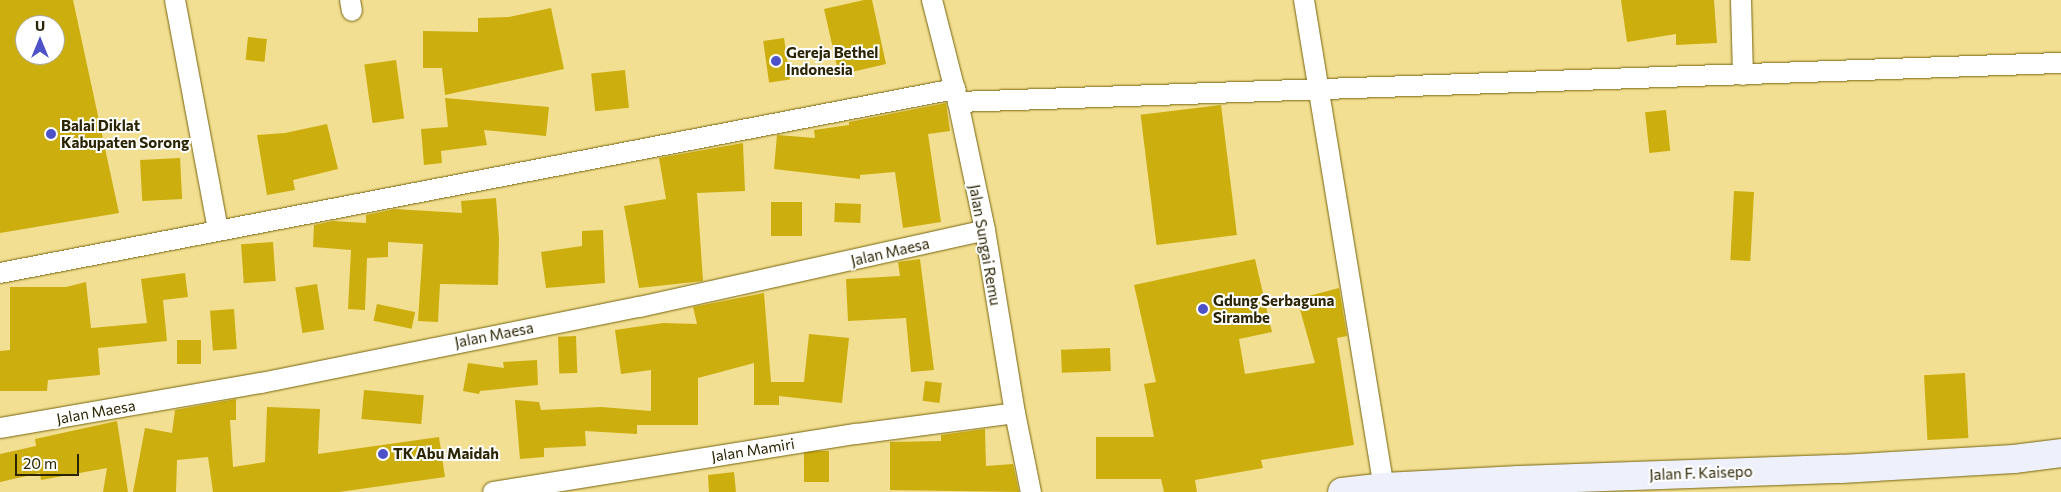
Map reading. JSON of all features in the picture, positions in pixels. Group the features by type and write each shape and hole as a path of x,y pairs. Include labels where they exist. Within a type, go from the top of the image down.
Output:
{"street":[{"path":"175,0 218,230"},
{"name":"Jalan Sungai Remu","path":"932,0 956,96 985,230 1015,413 1031,492"},
{"path":"1304,0 1384,489"},
{"path":"1741,0 1743,75"},
{"path":"0,272 218,230 956,96 1318,88 2061,63"},
{"name":"Jalan Maesa","path":"0,428 261,383 639,307 985,230"},
{"name":"Jalan Mamiri","path":"493,492 856,434 1015,413"},
{"name":"Jalan F. Kaisepo","path":"1342,492 1384,489 1704,482 1870,467 2014,459 2061,453"}],"building":[{"name":"Balai Diklat Kabupaten Sorong","path":"0,0 73,0 119,213 0,233"},
{"path":"872,0 886,64 839,75 824,9"},
{"path":"1621,0 1714,0 1717,43 1676,45 1676,34 1627,42"},
{"path":"551,8 564,69 445,95 442,68 423,68 423,31 478,32 478,18 509,17"},
{"path":"248,37 267,39 264,62 246,60"},
{"name":"Gereja Bethel Indonesia","path":"784,38 790,80 769,83 763,41"},
{"path":"396,60 404,118 373,123 364,64"},
{"path":"625,70 629,108 595,111 591,74"},
{"path":"445,98 549,107 546,136 484,130 487,145 441,151 442,163 424,165 421,129 448,127"},
{"path":"946,103 950,131 928,134 941,222 903,228 895,172 860,175 860,179 774,169 777,135 815,138 814,130 849,125 849,122"},
{"path":"1221,105 1237,235 1157,245 1141,115"},
{"path":"1666,110 1670,151 1649,153 1645,112"},
{"path":"327,124 338,169 293,180 295,190 267,195 257,135 285,133"},
{"path":"743,143 745,191 697,193 703,281 639,288 624,206 666,199 659,158"},
{"path":"180,158 182,199 142,201 140,160"},
{"path":"1734,191 1754,192 1750,261 1730,260"},
{"path":"496,198 499,239 498,285 440,284 438,322 418,321 423,244 388,242 388,257 367,258 365,310 348,309 351,250 313,247 314,225 333,221 366,223 366,215 395,209 462,213 461,201"},
{"path":"771,202 802,202 802,236 771,236"},
{"path":"835,203 861,204 860,223 834,222"},
{"path":"603,230 605,283 546,288 541,252 582,246 582,231"},
{"path":"273,242 276,281 244,283 241,244"},
{"path":"920,259 934,370 911,372 906,318 848,321 846,279 900,276 898,262"},
{"path":"1255,259 1272,332 1239,339 1245,374 1315,363 1297,299 1339,288 1347,336 1337,338 1354,445 1261,460 1263,468 1195,480 1197,492 1164,492 1161,479 1096,479 1096,437 1154,437 1144,384 1156,382 1134,285"},
{"path":"185,273 188,297 163,300 167,341 98,348 100,375 48,380 47,391 0,391 0,351 10,350 10,287 66,287 86,282 91,328 147,323 141,279"},
{"path":"317,284 324,329 302,333 295,287"},
{"path":"764,293 771,382 804,382 809,334 849,338 842,403 779,396 779,405 754,405 754,363 698,378 698,425 637,425 637,434 585,431 586,446 544,448 544,457 520,459 515,400 539,402 541,410 601,407 651,411 651,370 621,374 615,330 663,323 697,324 693,307"},
{"path":"377,304 415,312 412,329 373,321"},
{"path":"234,309 237,349 213,351 210,311"},
{"path":"576,336 577,373 559,374 558,337"},
{"path":"177,340 201,340 201,364 177,364"},
{"path":"1110,348 1111,371 1062,373 1061,350"},
{"path":"537,360 538,385 480,391 479,394 463,391 468,363 504,368 503,362"},
{"path":"1965,373 1968,438 1927,440 1924,375"},
{"path":"925,381 942,383 939,403 923,401"},
{"path":"364,390 424,395 421,424 361,419"},
{"path":"236,399 236,420 230,420 233,467 265,462 267,407 320,409 318,454 439,437 445,477 339,492 213,492 208,457 177,460 176,492 133,492 145,428 172,433 175,410"},
{"path":"117,421 128,492 103,492 107,468 41,480 40,473 0,482 0,454 36,446 35,439"},
{"path":"985,429 986,466 1013,464 1019,492 890,490 890,442 941,441 941,435"},
{"path":"804,451 829,451 829,482 804,482"},
{"path":"734,472 736,492 709,492 708,475"}],"place":[{"name":"Gereja Bethel Indonesia","path":"776,61"},
{"name":"Balai Diklat Kabupaten Sorong","path":"51,134"},
{"name":"Gdung Serbaguna Sirambe","path":"1203,309"},
{"name":"TK Abu Maidah","path":"383,454"}]}
